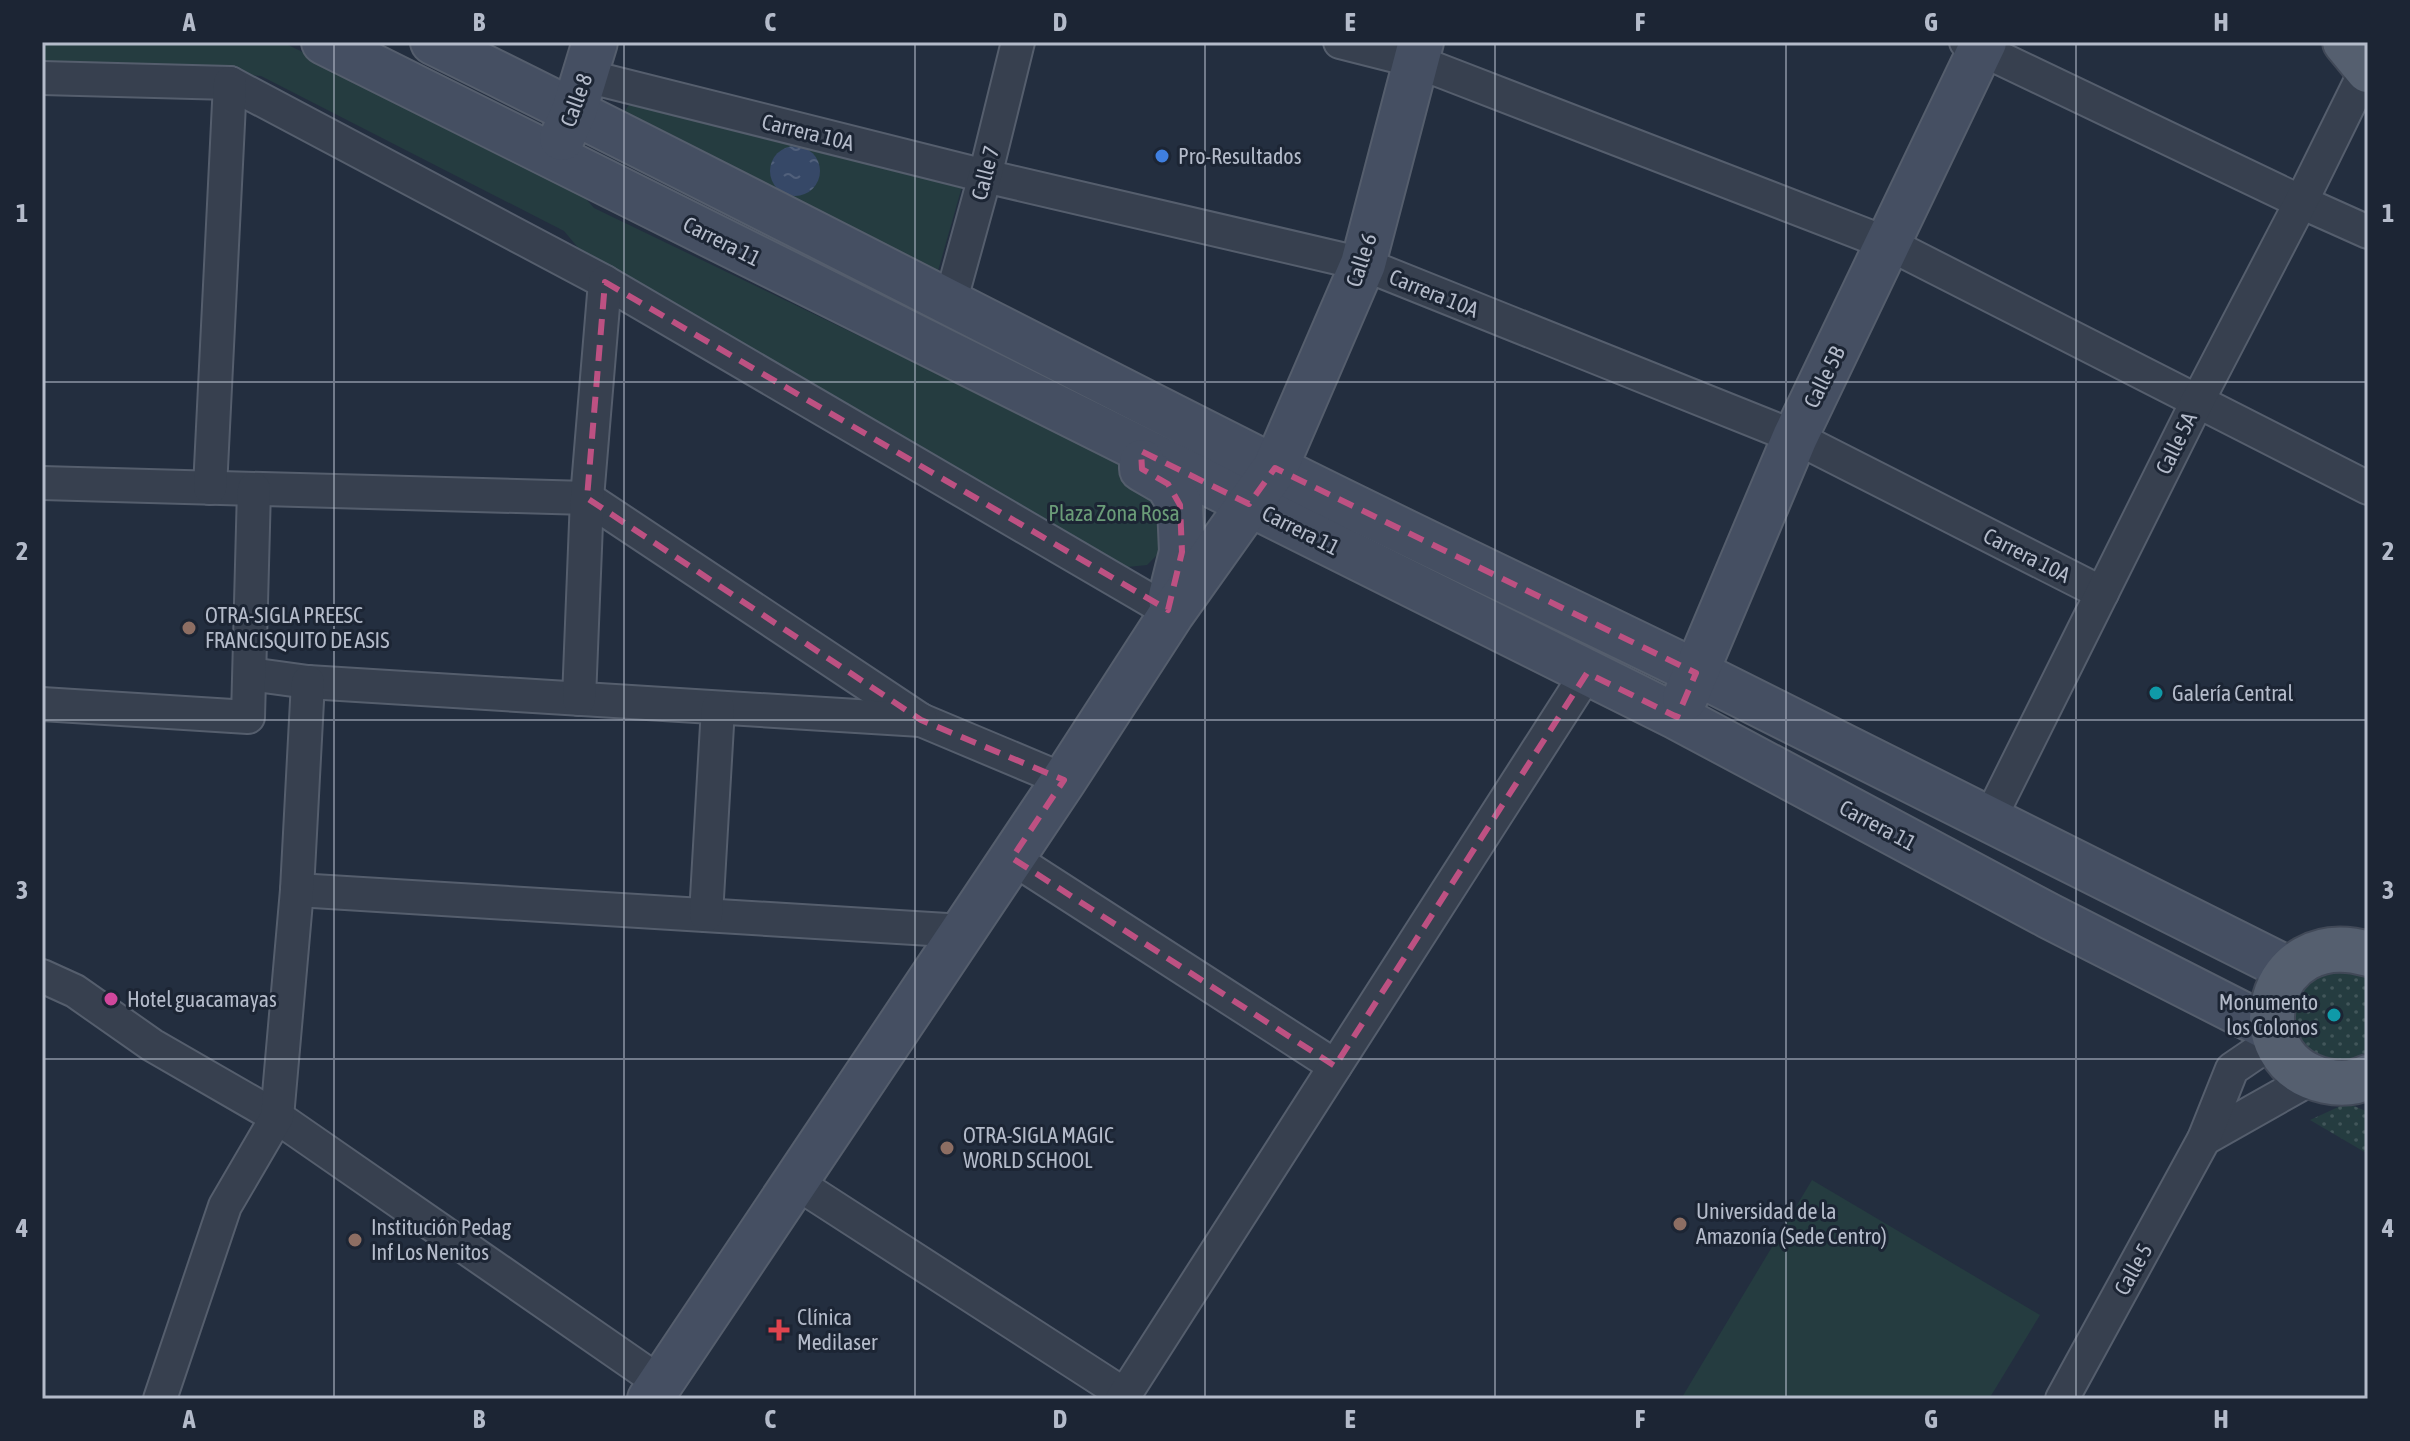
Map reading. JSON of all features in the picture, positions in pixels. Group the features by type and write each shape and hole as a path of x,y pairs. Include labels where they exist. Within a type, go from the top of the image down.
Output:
{"main road":[{"name":"Carrera 11","path":"324,42 1677,717 2274,1034"},
{"name":"Carrera 11","path":"433,42 585,77 950,303 1275,468 2079,862 2290,970"},
{"path":"2345,42 2368,69"},
{"name":"Calle 5B","path":"1677,717 1795,437 1889,244 1977,44"},
{"name":"Calle 6","path":"656,1391 1172,613 1275,468 1363,264 1418,51"},
{"name":"Calle 8","path":"553,156 585,77"},
{"path":"1141,451 1142,469 1168,484 1180,505 1182,552 1171,596 1172,613"},
{"path":"2368,925 2348,952 2308,956 2290,970 2278,987 2272,1008 2274,1034 2284,1055 2296,1068 2312,1078 2338,1084 2368,1077"}],"street":[{"name":"Calle 7","path":"950,303 1018,42"},
{"path":"1340,42 1418,51 1889,244 2368,488"},
{"path":"1977,44 2368,232"},
{"name":"Calle 5A","path":"1989,820 2198,400 2368,69"},
{"name":"Carrera 10A","path":"585,77 985,176 1363,264 1795,437 2102,593"},
{"path":"42,78 230,83 605,282 1172,613"},
{"path":"210,488 230,83"},
{"path":"579,699 587,498 605,282"},
{"path":"42,483 587,498 921,720 1064,780"},
{"path":"42,704 248,717 254,489"},
{"path":"795,1182 1123,1397 1587,673"},
{"path":"250,674 308,682 921,720"},
{"path":"160,1399 225,1206 277,1117 297,890 308,682"},
{"path":"706,915 718,708"},
{"path":"1012,858 1335,1066"},
{"path":"297,890 963,931"},
{"path":"42,976 75,991 152,1045 277,1117 585,1328 656,1391"},
{"name":"Calle 5","path":"2071,1396 2204,1139 2232,1069 2274,1034"},
{"path":"2204,1139 2312,1078"}],"highlighted area":[{"path":"605,282 1168,610 1182,552 1180,505 1168,484 1142,469 1141,451 1249,504 1275,468 1696,673 1677,717 1587,673 1335,1066 1012,858 1064,780 921,720 587,498"}],"green space":[{"name":"Plaza Zona Rosa","path":"42,42 282,42 572,183 594,208 1154,478 1168,503 1163,549 1147,565 1117,568 591,263 564,231 261,76 42,63"},
{"path":"641,104 963,183 938,271 632,129 624,112 629,105"},
{"path":"2319,971 2368,974 2368,1058 2354,1064 2321,1063 2297,1041 2291,1009 2296,993"},
{"path":"2347,1103 2368,1112 2368,1154 2310,1120"},
{"path":"1812,1180 2040,1315 1989,1399 1681,1399"}],"water":[{"path":"795,146 812,154 820,171 812,188 795,196 778,188 770,171 778,154"}],"place":[{"name":"Pro-Resultados","path":"1162,156"},
{"name":"OTRA-SIGLA PREESC FRANCISQUITO DE ASIS","path":"189,628"},
{"name":"Galería Central","path":"2156,693"},
{"name":"Hotel guacamayas","path":"111,999"},
{"name":"Monumento los Colonos","path":"2334,1015"},
{"name":"OTRA-SIGLA MAGIC WORLD SCHOOL","path":"947,1148"},
{"name":"Universidad de la Amazonía (Sede Centro)","path":"1680,1224"},
{"name":"Institución Pedag Inf Los Nenitos","path":"355,1240"},
{"name":"Clínica Medilaser","path":"779,1330"}]}
